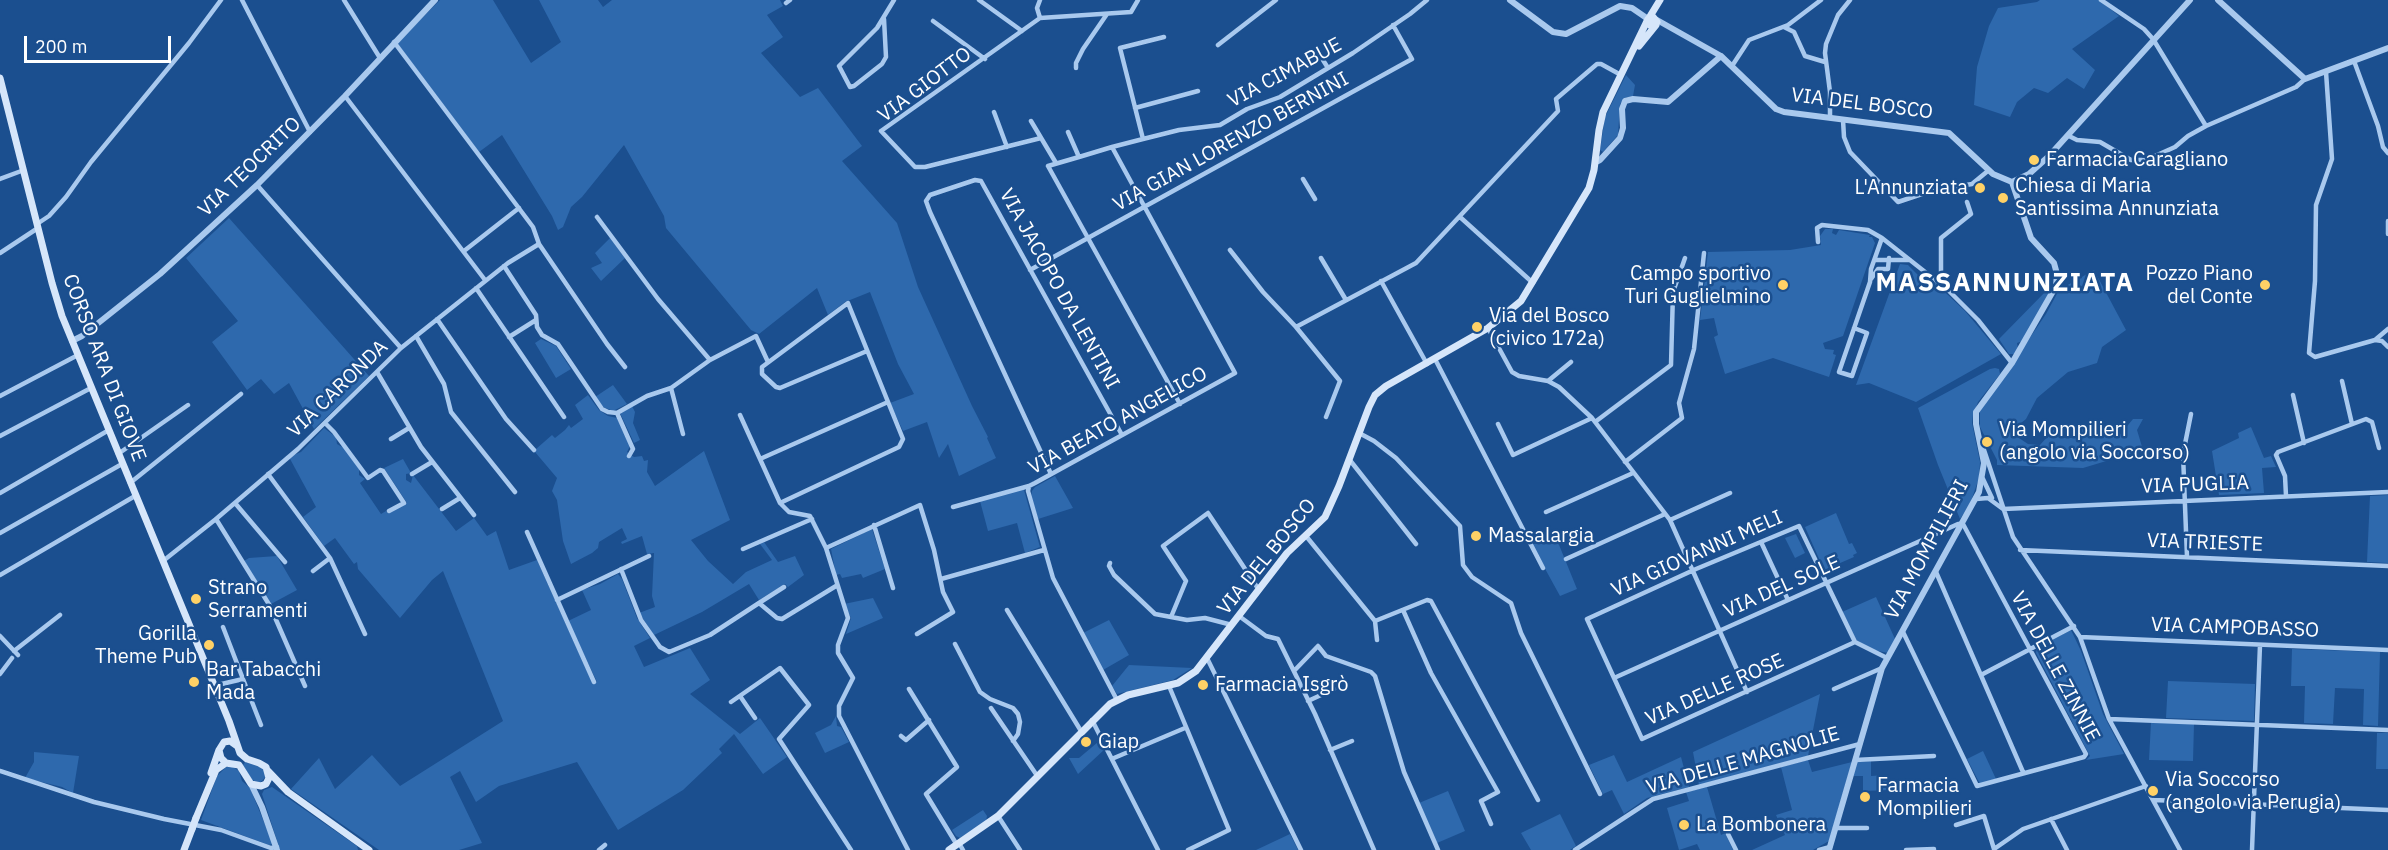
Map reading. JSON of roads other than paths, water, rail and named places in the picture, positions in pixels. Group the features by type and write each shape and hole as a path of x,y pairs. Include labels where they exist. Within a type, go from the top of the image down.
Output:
{"main road":[{"path":"1596,162 1600,121 1607,102 1652,21 1661,0"},
{"name":"CORSO ARA DI GIOVE","path":"0,78 57,303 222,706"},
{"name":"VIA DEL BOSCO","path":"949,850 960,846 999,816 1092,720 1117,700 1169,686 1190,676 1207,658 1287,553 1321,522 1329,509 1369,406 1379,391 1488,328 1513,309 1533,283 1582,202 1596,162"},
{"path":"184,850 219,750 227,741 228,732 222,706"},
{"path":"222,706 243,756 263,765 288,792"},
{"path":"227,741 237,746"},
{"path":"219,750 221,758 226,763 239,765 251,784 273,784 288,792 369,850"},
{"path":"210,781 216,770 226,763"},
{"path":"265,785 269,778 268,771"}],"street":[{"path":"0,253 38,226 66,197 91,162 189,43 221,0"},
{"path":"242,0 310,132"},
{"path":"344,0 380,58"},
{"name":"VIA TEOCRITO","path":"72,341 82,336 160,274 257,185 435,0"},
{"path":"884,19 886,57 882,64 850,87 839,66 884,19 894,0"},
{"path":"979,0 985,2 1022,32"},
{"path":"1040,0 1037,8 1040,18 1131,12 1138,0"},
{"path":"1218,45 1276,0"},
{"name":"VIA CIMABUE","path":"1089,239 1048,166 1179,130 1220,125 1247,109 1280,97 1328,68 1410,14 1426,0"},
{"path":"1509,0 1553,32 1566,34 1615,7 1626,6 1721,56"},
{"path":"1732,66 1749,40 1784,27 1821,0"},
{"path":"1830,118 1830,92 1825,63 1826,44 1839,15 1850,0"},
{"path":"2101,0 2144,29 2206,126"},
{"path":"2012,182 2029,174 2068,136 2152,39 2190,0"},
{"path":"2218,0 2305,79"},
{"path":"1076,68 1083,49 1107,14"},
{"name":"VIA GIOTTO","path":"1040,18 881,131 915,167 925,167 1041,138"},
{"path":"933,21 985,59"},
{"name":"VIA GIAN LORENZO BERNINI","path":"1030,270 1413,59 1393,25"},
{"path":"1784,27 1794,32 1805,56 1825,63"},
{"path":"1143,139 1120,48 1164,37"},
{"path":"394,42 533,227 538,244 625,367"},
{"path":"2068,136 2077,140 2100,142 2124,157 2139,161 2164,153 2206,126 2282,94 2305,79 2388,48"},
{"path":"1316,49 1328,68"},
{"name":"VIA DEL BOSCO","path":"1596,162 1620,138 1623,128 1622,109 1625,101 1633,99 1660,103 1672,100 1721,56 1776,109 1784,112 1949,133 1989,170 2012,182"},
{"path":"2355,61 2378,126 2382,147 2388,153"},
{"path":"1296,327 1416,263 1558,111 1557,99 1597,64 1621,75"},
{"path":"2326,72 2332,159 2315,210 2315,281 2309,352 2315,357 2375,340 2382,341 2388,347"},
{"path":"1135,108 1198,91"},
{"path":"345,96 485,280"},
{"path":"994,112 1007,147"},
{"path":"1843,120 1844,137 1850,152 1898,202 1931,191 1972,184 1989,170"},
{"path":"1031,121 1056,163"},
{"path":"1068,132 1079,157"},
{"path":"1112,147 1144,207"},
{"path":"0,179 24,170"},
{"path":"1303,179 1315,199"},
{"name":"VIA JACOPO DA LENTINI","path":"1051,474 992,350 926,201 930,195 975,180 981,181 1122,435"},
{"name":"VIA MOMPILIERI","path":"1829,848 1882,668 1963,524 1983,483 1984,463 1981,438 1976,424 1976,412 2012,363 2052,297 2057,280 2051,258 2031,238 2012,182"},
{"path":"257,185 401,348"},
{"path":"1948,290 1941,274 1941,238 1971,214 1966,202"},
{"name":"VIA BEATO ANGELICO","path":"1117,700 1053,578 1029,501 1029,486 1235,373 1144,207"},
{"path":"464,251 519,208"},
{"path":"597,216 658,298 710,360"},
{"path":"1460,217 1533,283"},
{"path":"2388,220 2388,234"},
{"path":"1818,242 1817,228 1822,225 1868,230 1882,238 1913,260 1948,290 1978,320 2012,363"},
{"path":"1854,328 1868,333 1852,376 1839,372 1846,350 1870,282 1882,238"},
{"path":"1089,239 1180,404"},
{"name":"VIA CARONDA","path":"162,561 216,519 326,424 401,348 485,280 538,244"},
{"path":"1230,249 1263,292 1296,327 1340,381 1326,417"},
{"path":"1625,462 1682,418 1679,403 1694,349 1704,253"},
{"path":"1321,258 1346,300"},
{"path":"1498,424 1514,455 1594,420 1671,365 1673,292 1685,258"},
{"path":"1875,260 1889,258 1913,260"},
{"path":"1870,282 1878,269 1888,269 1889,258"},
{"path":"504,266 536,315 542,335 558,344 600,406 608,412 617,412 648,396 671,388 710,360 756,336 768,362"},
{"path":"1381,281 1427,364"},
{"path":"476,288 564,417"},
{"path":"780,503 899,447 903,439 848,303 762,367 762,374 780,388 867,351"},
{"path":"437,319 506,419 534,450"},
{"path":"509,337 536,320"},
{"path":"1488,328 1512,372 1519,376 1548,381 1567,393 1594,420 1670,520 1747,692"},
{"path":"2375,340 2388,329"},
{"path":"416,336 444,384 451,412 515,492"},
{"path":"1846,350 1860,354"},
{"path":"0,396 78,355"},
{"path":"1435,359 1543,568"},
{"path":"1548,381 1571,362"},
{"path":"377,372 409,428 432,462 474,515"},
{"path":"2342,381 2352,424"},
{"path":"0,436 91,388"},
{"path":"671,388 683,434"},
{"path":"130,483 241,394"},
{"path":"2293,395 2304,443"},
{"path":"760,459 888,402"},
{"path":"118,454 188,405"},
{"path":"617,412 633,448 630,456"},
{"path":"2187,557 2183,454 2191,414"},
{"path":"740,415 780,503 789,512 807,514 812,519 826,548 836,586 848,618 838,645 838,653 853,678 839,706 839,716 908,850"},
{"path":"2286,496 2285,476 2276,455 2370,419 2379,448"},
{"path":"326,424 368,478 380,470 383,471 404,503 389,511"},
{"path":"391,439 409,428"},
{"path":"0,493 108,430"},
{"path":"1359,433 1396,458 1460,526 1464,565 1472,577 1510,603 1521,633 1600,794"},
{"path":"1981,438 2013,537 2080,637 2109,719 2180,850"},
{"path":"1349,459 1416,544"},
{"path":"412,474 432,462"},
{"path":"0,533 122,464"},
{"path":"1546,512 1633,473"},
{"path":"268,474 330,558 365,634"},
{"path":"1983,483 1997,487"},
{"path":"1983,483 1993,500 2003,509"},
{"path":"953,507 1029,486"},
{"name":"VIA PUGLIA","path":"2003,509 2388,492"},
{"path":"1670,520 1730,493"},
{"path":"0,575 135,496"},
{"path":"442,509 460,498"},
{"path":"1976,499 1993,500"},
{"path":"235,503 285,562"},
{"path":"826,548 920,505 943,592 953,612 917,634"},
{"path":"1171,618 1186,581 1163,546 1208,513 1259,590"},
{"path":"1566,559 1665,514"},
{"path":"216,519 270,606 305,686"},
{"path":"743,549 812,519"},
{"name":"VIA DEL SOLE","path":"1614,678 1958,524 1963,524"},
{"name":"VIA DELLE ZINNIE","path":"1903,632 1977,786 2084,757 2086,754 1963,524"},
{"path":"874,525 893,588"},
{"name":"VIA GIOVANNI MELI","path":"1587,619 1799,526 1855,642"},
{"path":"527,532 594,682"},
{"path":"1306,536 1375,621 1377,640"},
{"path":"1761,542 1788,600"},
{"path":"941,579 1044,550"},
{"name":"VIA TRIESTE","path":"2020,550 2388,566"},
{"path":"557,600 649,556"},
{"path":"313,572 330,558"},
{"path":"1110,562 1109,566 1114,575 1155,614 1187,620 1204,618 1232,625"},
{"path":"621,569 640,620 660,647 666,651 686,646 710,635 784,587"},
{"path":"1936,572 2023,772"},
{"path":"759,603 782,620 836,586"},
{"path":"1375,621 1427,600 1431,601 1538,800"},
{"path":"1007,610 1082,731"},
{"path":"1403,610 1431,673 1498,792 1480,801 1491,824"},
{"path":"0,636 16,653 60,615"},
{"path":"1239,616 1266,636 1278,639 1374,850"},
{"name":"VIA DELLE ROSE","path":"1587,619 1642,740 1855,642"},
{"path":"1981,675 2074,626"},
{"path":"223,627 261,725"},
{"name":"VIA CAMPOBASSO","path":"2080,637 2388,650"},
{"path":"1855,642 1887,658"},
{"path":"955,644 980,692 1016,711 1020,722 1018,734 1013,741"},
{"path":"2252,850 2260,645"},
{"path":"1294,671 1318,646 1326,656 1371,672 1375,676 1404,772 1438,850"},
{"path":"0,674 12,658"},
{"path":"1207,658 1301,850"},
{"path":"731,702 780,668 809,705 779,739 851,850"},
{"path":"1834,689 1882,668"},
{"path":"213,687 243,679"},
{"path":"1169,686 1229,830 1188,850"},
{"path":"909,689 957,767 926,794 960,846"},
{"path":"1308,701 1334,689"},
{"path":"740,696 755,718"},
{"path":"991,708 1038,777"},
{"path":"2109,719 2388,730"},
{"path":"901,736 906,740 928,720"},
{"path":"1092,720 1114,758 1158,850"},
{"path":"1114,758 1185,728"},
{"path":"1330,750 1352,741"},
{"name":"VIA DELLE MAGNOLIE","path":"1575,850 1653,799 1860,744"},
{"path":"1855,760 1934,756"},
{"path":"0,771 84,799 164,819 221,830 277,849 251,784"},
{"path":"262,807 260,795 265,785"},
{"path":"1956,825 1984,816 1994,850 2023,829 2146,786"},
{"path":"2154,800 2388,810"},
{"path":"999,816 1020,850"},
{"path":"2051,819 2067,850"},
{"path":"1835,828 1868,828"},
{"path":"1728,834 1736,850"},
{"path":"599,850 605,845"},
{"path":"1819,850 1829,848"},
{"path":"1906,850 1935,849"}],"place":[{"name":"Farmacia Caragliano","path":"2034,160"},
{"name":"L'Annunziata","path":"1980,188"},
{"name":"Chiesa di Maria Santissima Annunziata","path":"2003,198"},
{"name":"Campo sportivo Turi Guglielmino","path":"1783,285"},
{"name":"Pozzo Piano del Conte","path":"2265,285"},
{"name":"Via del Bosco (civico 172a)","path":"1477,327"},
{"name":"Via Mompilieri (angolo via Soccorso)","path":"1987,442"},
{"name":"Massalargia","path":"1476,536"},
{"name":"Strano Serramenti","path":"196,599"},
{"name":"Gorilla Theme Pub","path":"209,645"},
{"name":"Bar Tabacchi Mada","path":"194,682"},
{"name":"Farmacia Isgrò","path":"1203,685"},
{"name":"Giap","path":"1086,742"},
{"name":"Via Soccorso (angolo via Perugia)","path":"2153,791"},
{"name":"Farmacia Mompilieri","path":"1865,797"},
{"name":"La Bombonera","path":"1684,825"}],"district":[{"name":"MASSANNUNZIATA","path":"2005,283"}]}
